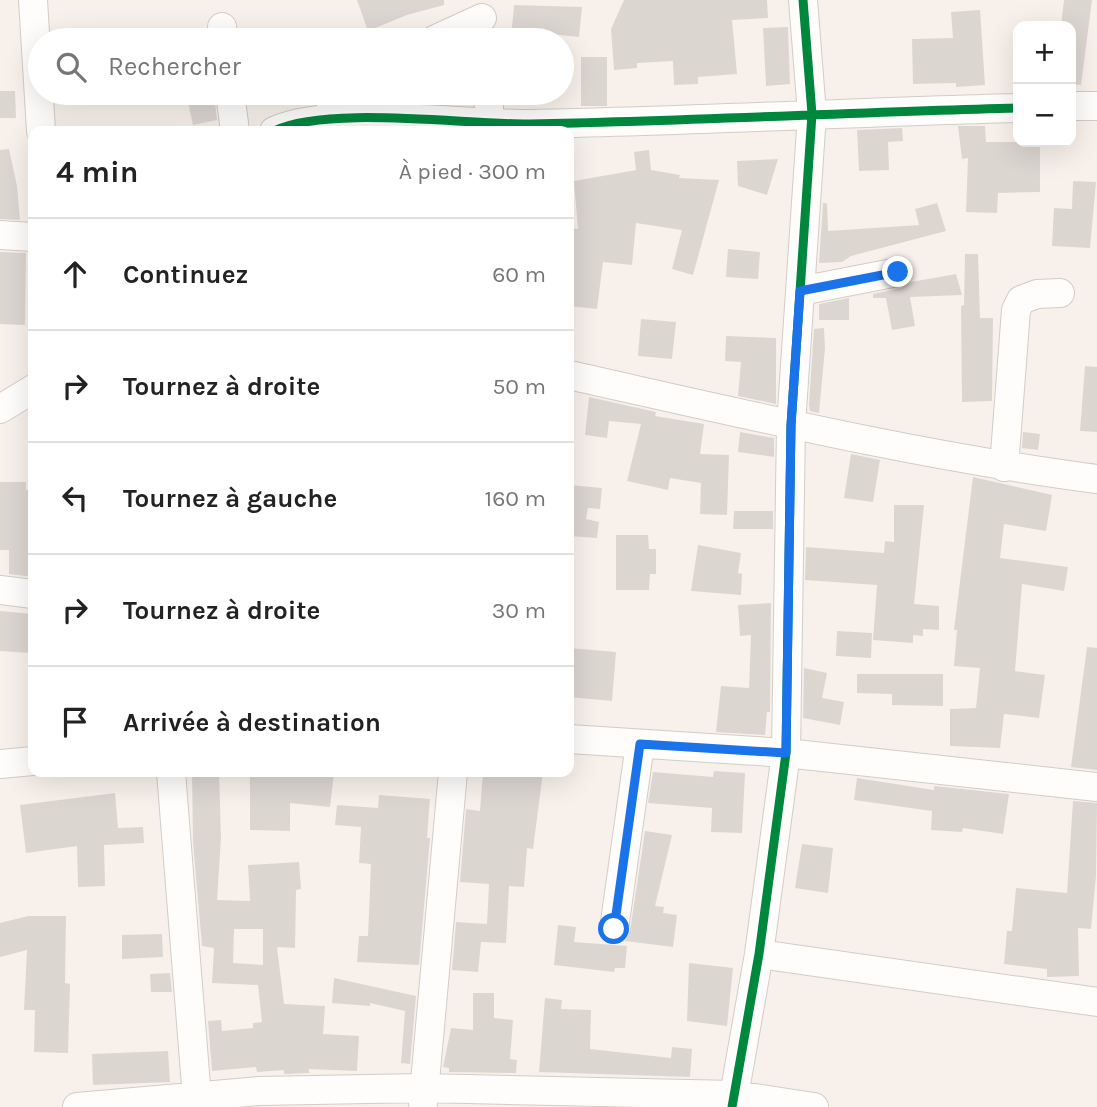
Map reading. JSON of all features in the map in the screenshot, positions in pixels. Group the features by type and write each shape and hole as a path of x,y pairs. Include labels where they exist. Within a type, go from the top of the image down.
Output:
{"street":[{"path":"33,0 35,28"},
{"path":"733,1101 759,954 786,753 791,425 812,114 803,0"},
{"path":"463,28 482,20"},
{"path":"39,105 41,126"},
{"path":"232,105 234,126"},
{"path":"325,121 334,105"},
{"path":"489,105 490,123"},
{"path":"1076,106 1097,106"},
{"path":"569,126 812,114 1013,108"},
{"path":"285,126 325,121 490,123 513,126"},
{"path":"0,235 28,237"},
{"path":"800,291 898,272"},
{"path":"1004,467 1016,310 1021,300 1037,294 1060,293"},
{"path":"574,376 791,425 1004,467 1097,479"},
{"path":"0,409 28,392"},
{"path":"0,590 28,593"},
{"path":"574,739 786,753 1097,787"},
{"path":"614,929 640,744"},
{"path":"0,764 28,761"},
{"path":"171,777 197,1098"},
{"path":"423,1097 453,777"},
{"path":"759,954 1097,1002"},
{"path":"77,1107 160,1103 259,1091 423,1097 733,1101 814,1107"}],"building":[{"path":"357,0 444,0 444,5 407,15 375,28 367,28"},
{"path":"624,0 767,0 768,18 732,20 737,74 698,77 698,84 674,85 673,61 637,63 637,68 614,70 611,29"},
{"path":"1064,0 1092,0 1081,85 1076,84 1076,21 1062,21"},
{"path":"514,5 582,7 579,37 574,36 574,28 512,28"},
{"path":"980,10 985,85 956,87 956,83 913,84 912,39 953,38 951,12"},
{"path":"788,27 790,84 766,86 763,28"},
{"path":"581,57 607,57 607,106 581,106"},
{"path":"0,91 15,91 16,118 0,118"},
{"path":"189,105 215,105 217,120 193,125"},
{"path":"958,126 985,126 986,142 1013,142 1013,147 1040,147 1040,192 998,193 997,213 966,212 968,158 962,159"},
{"path":"902,128 903,141 888,142 889,170 859,171 857,130"},
{"path":"9,149 17,186 20,220 0,219 0,150"},
{"path":"649,150 651,170 680,175 679,178 719,180 693,275 672,269 682,230 636,223 632,265 603,262 597,309 574,307 574,229 578,229 574,181 636,170 634,152"},
{"path":"778,159 767,195 738,186 737,161"},
{"path":"1073,181 1096,182 1090,248 1052,246 1054,208 1072,209"},
{"path":"823,203 827,203 828,231 919,225 915,209 937,203 946,231 851,256 842,262 819,263"},
{"path":"728,249 760,252 758,279 726,277"},
{"path":"0,252 26,253 25,325 0,324"},
{"path":"965,254 978,254 980,318 993,318 992,401 962,402 961,306 964,305"},
{"path":"956,274 962,295 910,297 915,326 892,330 886,298 873,298 873,294 901,288 911,282"},
{"path":"849,298 849,320 819,320 819,304"},
{"path":"641,319 676,322 672,359 638,356"},
{"path":"824,328 825,348 819,413 810,411 809,405 814,329"},
{"path":"726,336 776,338 776,404 738,396 741,362 725,361"},
{"path":"1085,366 1097,367 1097,432 1080,431"},
{"path":"589,397 656,412 655,416 704,424 700,454 729,455 727,515 700,514 701,483 670,478 668,490 627,481 641,424 609,421 607,438 585,435"},
{"path":"740,432 774,438 774,457 738,452"},
{"path":"1023,432 1040,434 1038,450 1022,448"},
{"path":"851,454 880,460 873,502 844,498"},
{"path":"973,477 1052,495 1046,531 1004,524 1000,558 1068,567 1064,591 1022,584 1015,671 1045,675 1039,718 1004,714 1000,748 950,746 950,709 976,708 980,668 954,666 957,630 954,630"},
{"path":"0,482 26,482 28,576 9,574 9,550 0,550"},
{"path":"574,485 602,488 600,509 588,508 586,519 599,522 597,538 574,536"},
{"path":"894,505 924,505 914,604 939,606 939,630 923,629 923,636 913,635 913,643 873,640 877,585 805,580 806,547 884,553 885,541 894,542"},
{"path":"734,511 773,511 773,529 733,529"},
{"path":"616,535 648,535 649,549 656,549 656,574 650,574 649,590 616,590"},
{"path":"698,545 741,553 738,573 742,574 741,595 691,591"},
{"path":"771,603 770,712 767,712 765,735 716,732 721,686 749,688 751,635 740,636 738,605"},
{"path":"0,611 28,614 28,653 0,651"},
{"path":"837,631 872,633 871,658 836,656"},
{"path":"1087,647 1097,648 1097,770 1071,767"},
{"path":"574,648 616,652 612,701 574,697"},
{"path":"804,668 827,673 822,698 844,702 840,725 803,718"},
{"path":"857,674 943,674 943,706 892,705 892,694 857,693"},
{"path":"714,771 745,773 742,833 711,832 712,808 648,803 653,772 713,777"},
{"path":"192,777 219,777 221,838 217,900 250,901 248,865 299,862 301,889 296,890 295,948 277,947 284,1004 325,1006 323,1034 359,1036 357,1071 309,1069 309,1073 284,1074 284,1070 257,1072 256,1067 212,1071 208,1021 221,1020 222,1031 253,1028 253,1023 262,1022 258,985 212,983 214,948 202,946 193,842","holes":["234,929 263,929 263,965 233,963"]},
{"path":"250,777 334,777 330,807 290,803 290,831 250,830"},
{"path":"483,777 542,777 533,849 527,848 524,887 509,886 506,943 481,942 478,972 452,970 456,922 487,924 489,884 460,882 466,809 480,811"},
{"path":"857,778 934,790 934,786 1009,794 1003,834 963,828 962,832 931,830 932,811 854,800"},
{"path":"115,793 118,828 143,827 144,843 104,845 105,886 78,887 77,846 26,853 20,805"},
{"path":"379,795 430,799 427,838 430,838 419,965 357,962 359,936 368,936 371,864 359,863 361,827 335,825 337,805 378,808"},
{"path":"1073,801 1097,803 1096,876 1091,929 1078,928 1079,976 1047,977 1047,969 1004,964 1007,931 1012,931 1016,888 1067,893"},
{"path":"645,831 672,835 655,906 664,907 663,913 677,915 673,947 625,941 630,931"},
{"path":"802,844 833,848 828,893 795,888"},
{"path":"28,916 66,916 65,983 70,984 68,1053 34,1052 35,1010 24,1010 27,950 0,957 0,923"},
{"path":"558,925 576,927 574,942 627,946 625,968 615,968 614,972 554,965"},
{"path":"162,934 163,957 122,959 122,935"},
{"path":"689,963 733,968 727,1026 687,1021"},
{"path":"170,973 172,992 151,992 150,974"},
{"path":"334,978 416,996 410,1064 401,1063 405,1011 370,1003 370,1006 332,1003"},
{"path":"473,993 494,993 494,1018 513,1020 510,1059 517,1060 516,1073 449,1072 449,1068 443,1067 451,1028 473,1030"},
{"path":"545,998 562,1000 561,1009 591,1010 590,1049 671,1058 672,1047 692,1049 690,1077 539,1072"},
{"path":"168,1051 170,1082 93,1085 92,1054"}],"cycle path":[{"path":"732,1107 759,954 786,753 791,425 812,114 803,0"},
{"path":"289,126 328,119 362,118 531,124 1013,108"}],"route":[{"path":"614,929 640,744 786,753 791,425 800,291 898,272"}]}
